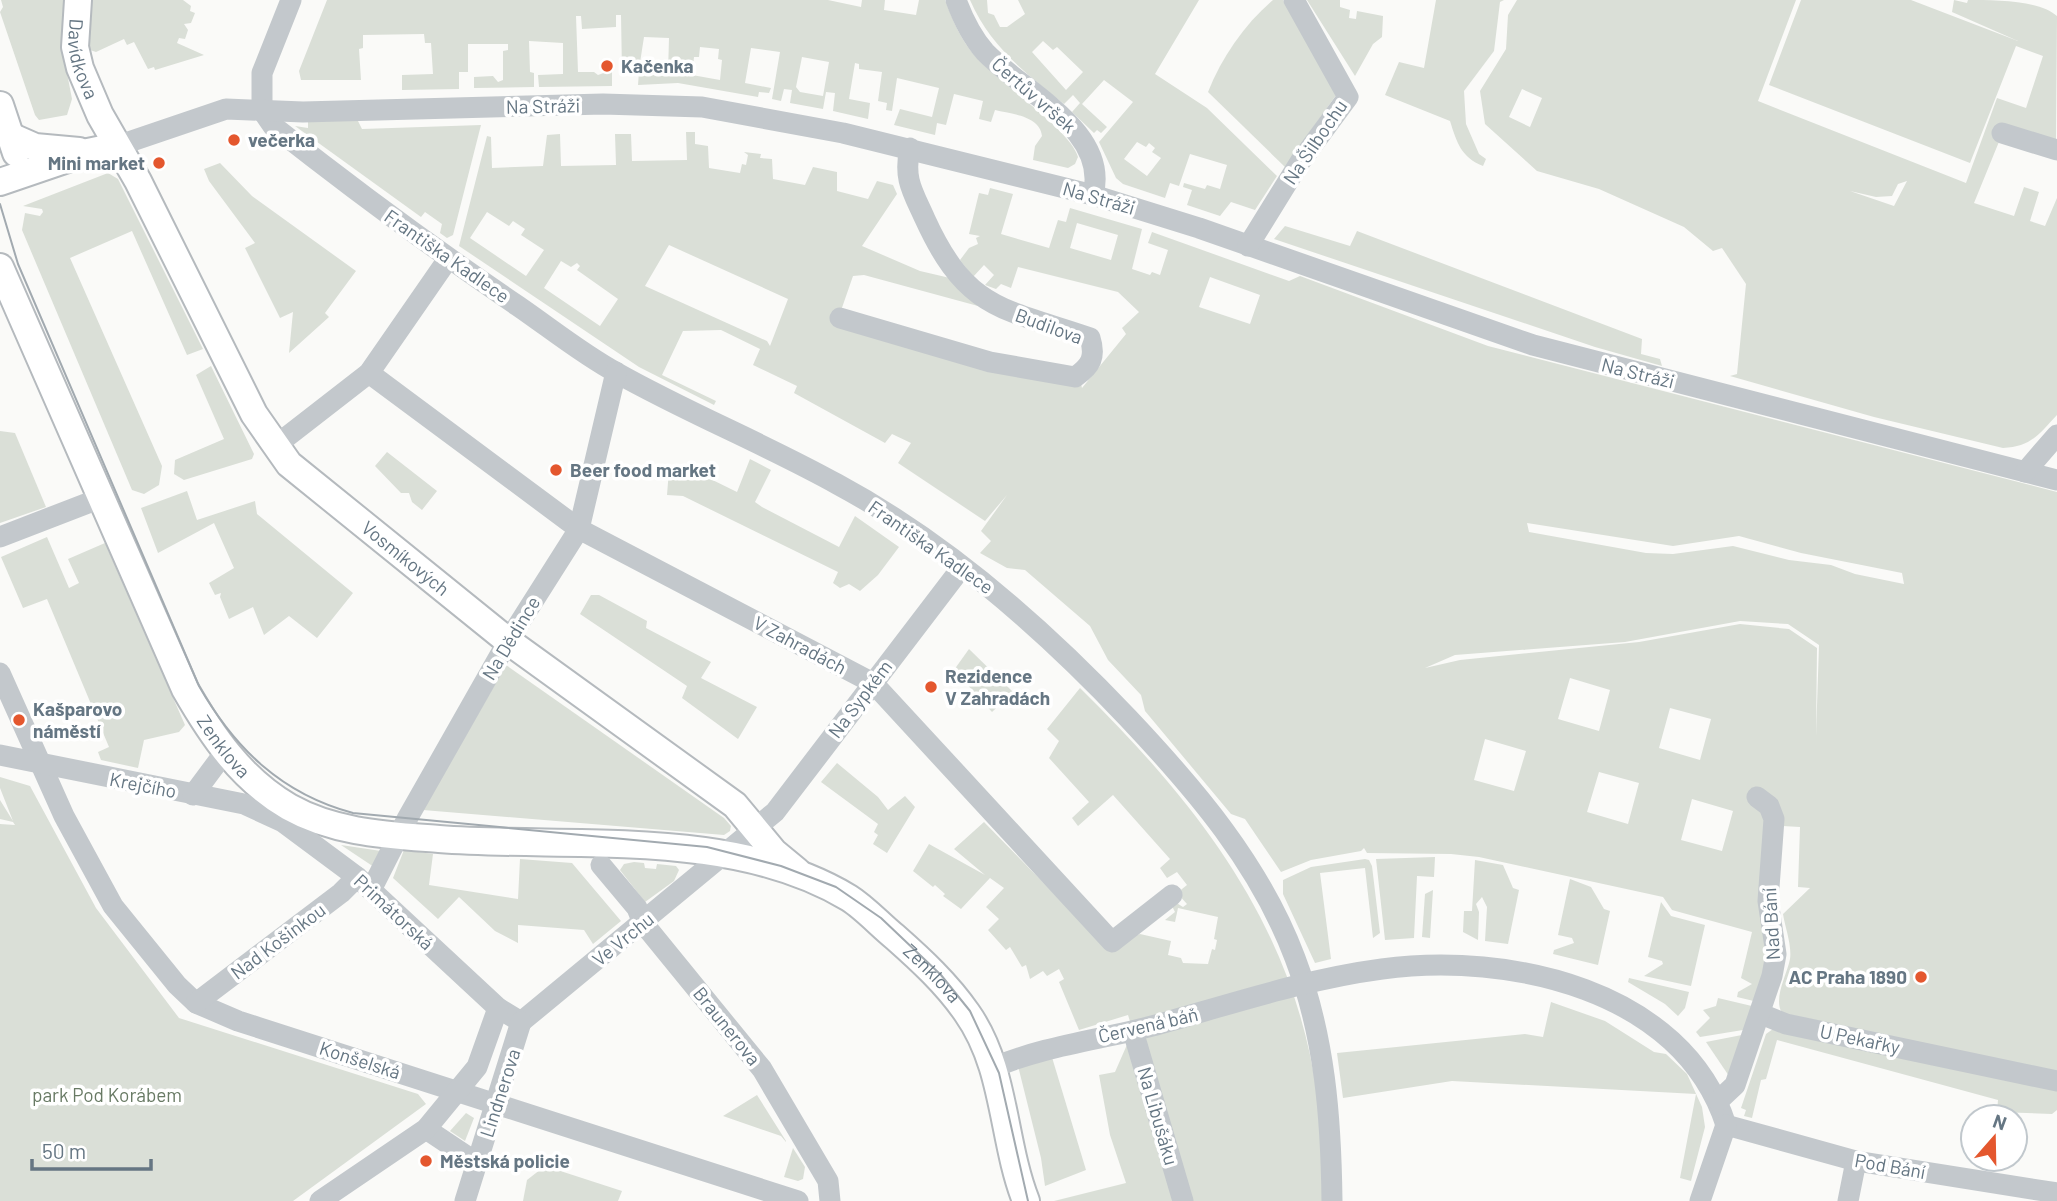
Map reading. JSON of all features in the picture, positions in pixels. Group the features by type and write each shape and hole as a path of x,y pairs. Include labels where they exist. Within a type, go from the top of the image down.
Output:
{"main road":[{"name":"Davídkova","path":"78,0 75,47 79,68 117,146"},
{"path":"0,106 10,136 13,178 88,152 117,146"},
{"path":"10,136 35,147 88,152"},
{"name":"Vosmíkových","path":"117,146 254,414 289,464 508,641 735,805 774,852 804,876"},
{"name":"Zenklova","path":"0,267 185,689 225,752 264,790 316,818 343,827 398,836 508,844 575,841 725,856 804,876 851,900 938,977 968,1014 992,1068 1024,1199"},
{"path":"264,790 284,822"}],"street":[{"path":"262,110 262,73 290,0"},
{"name":"Čertův vršek","path":"956,0 968,30 985,51 1082,136 1096,168 1093,195"},
{"name":"Na Šilbochu","path":"1248,246 1300,162 1348,97 1294,0"},
{"name":"Na Stráži","path":"117,146 226,109 303,112 660,104 702,107 780,120 910,148 1093,195 1553,351 2057,480"},
{"name":"Františka Kadlece","path":"262,110 273,127 449,259 615,372 839,485 962,567 1006,600 1060,649 1167,760 1226,831 1280,921 1304,985 1322,1051 1331,1125 1332,1201"},
{"path":"2002,133 2057,150"},
{"name":"Budilova","path":"840,318 1014,366 1075,377 1092,362 1094,350 1090,338 1024,318 990,303 957,277 931,232 910,185 906,173 910,148"},
{"path":"275,446 369,373 449,259"},
{"name":"Na Dědince","path":"364,883 398,836 508,641 579,529 615,372"},
{"name":"V Zahradách","path":"369,373 579,529 873,683 1112,942 1172,895"},
{"path":"2025,472 2057,435"},
{"path":"0,537 101,498"},
{"name":"Na Sypkém","path":"757,830 775,812 962,567"},
{"path":"0,673 41,766"},
{"path":"193,795 225,752"},
{"name":"Krejčího","path":"0,755 41,766 244,804 284,822"},
{"name":"Konšelská","path":"41,766 113,906 177,985 196,1003 238,1021 459,1091 496,1106 798,1201"},
{"name":"Nad Bání","path":"1757,797 1769,806 1774,819 1768,901 1776,954 1761,1014"},
{"name":"Primátorská","path":"284,822 364,883 498,1008 521,1022"},
{"path":"725,856 757,830"},
{"name":"Ve Vrchu","path":"521,1022 725,856"},
{"name":"Braunerova","path":"601,865 636,908 643,923 762,1069 828,1181 830,1201"},
{"name":"Nad Košinkou","path":"196,1003 341,893 364,883"},
{"name":"Červená báň","path":"992,1068 1029,1052 1133,1031 1304,985 1385,969 1465,967 1515,971 1567,983 1608,997 1644,1019 1681,1050 1718,1101 1726,1125"},
{"path":"320,1201 426,1129 477,1067 498,1008"},
{"path":"1718,1101 1735,1085 1761,1014"},
{"name":"U Pekařky","path":"1761,1014 1786,1024 2057,1081"},
{"name":"Lindnerova","path":"465,1201 521,1022"},
{"name":"Na Libušáku","path":"1133,1031 1183,1201"},
{"path":"1700,1201 1726,1125"},
{"name":"Pod Bání","path":"1726,1125 1856,1161 2057,1193"},
{"name":"Lindnerova","path":"426,1129 477,1163"},
{"path":"1848,1201 1856,1161"}],"green space":[{"path":"1,0 65,0 62,47 72,99 67,115 39,120 35,115 0,12 3,7"},
{"path":"91,0 183,0 191,6 190,11 195,13 191,23 184,24 188,30 185,39 179,38 177,43 204,55 155,70 154,67 148,69 134,42 127,45 124,39 96,52 87,49"},
{"path":"327,0 828,0 861,7 862,0 885,0 884,10 916,15 919,0 945,0 958,30 975,56 1062,133 1078,157 1075,164 1068,168 1033,160 1035,146 1042,136 1036,124 1024,117 995,110 991,122 979,119 983,101 954,94 946,125 937,123 935,135 894,125 900,109 932,117 939,88 897,78 892,111 886,110 887,103 878,101 882,72 859,69 859,64 855,63 849,99 870,103 868,119 833,111 835,93 826,92 823,109 790,103 792,90 784,89 781,101 772,99 780,52 751,48 745,83 771,88 769,93 759,92 758,97 678,83 638,85 639,72 668,73 669,38 644,37 639,69 630,69 625,74 622,72 621,15 616,15 616,27 582,29 581,16 576,16 578,72 594,72 598,75 612,70 612,86 539,87 538,75 563,74 563,43 529,41 530,72 534,73 534,87 474,88 474,77 493,76 498,82 503,80 503,51 508,50 508,44 468,44 468,72 459,72 459,89 402,90 402,75 433,74 431,43 425,43 424,34 363,35 363,48 359,49 361,80 301,80 299,71","holes":["700,47 719,49 718,59 722,60 720,80 692,75 694,57 699,57","802,57 829,62 823,96 800,92 796,87"]},
{"path":"970,0 987,0 988,13 994,15 1000,27 1007,27 1025,14 1018,0 1199,0 1155,74 1207,108 1277,176 1255,210 1231,202 1220,216 1187,205 1192,190 1183,187 1184,183 1205,189 1207,185 1220,189 1227,165 1190,154 1179,186 1170,183 1165,198 1123,184 1116,178 1099,142 1133,102 1104,80 1082,104 1107,127 1101,133 1097,130 1094,133 1072,112 1080,103 1073,95 1064,104 1036,81 998,45","holes":["1043,41 1053,50 1057,47 1083,72 1066,90 1032,52","1137,142 1146,147 1149,143 1155,148 1152,152 1161,158 1147,176 1124,159"]},
{"path":"1273,0 1283,0 1339,91 1285,167 1208,92 1235,42"},
{"path":"1307,0 1340,0 1340,7 1350,10 1349,18 1356,19 1357,11 1383,16 1382,37 1373,44 1355,76"},
{"path":"1436,0 1504,0 1500,2 1494,51 1464,91 1466,124 1479,154 1486,159 1483,166 1465,154 1450,121 1385,95 1399,62 1424,68"},
{"path":"1517,0 1796,0 1758,101 1966,183 1997,98 2026,108 2043,56 2016,46 1970,163 1769,85 1801,0 1911,0 2018,41 1952,12 1954,0 1967,3 1968,0 2016,2 2040,7 2057,16 2056,140 2005,127 1974,203 2014,216 2024,187 2039,192 2030,221 2045,226 2057,198 2057,415 2028,442 2003,448 1874,417 1730,376 1737,374 1746,284 1722,248 1713,251 1684,227 1599,189 1537,171 1485,124 1480,91 1506,49 1508,15","holes":["1522,89 1542,98 1530,127 1509,117","1907,181 1894,206 1850,191 1876,197 1892,196 1898,184"]},
{"path":"357,119 362,129 481,125 453,235 447,238 440,233 442,224 425,212 421,217 295,126 308,128 308,120"},
{"path":"686,132 695,132 695,144 708,146 709,168 740,173 742,164 746,165 748,155 744,152 761,154 760,158 772,159 773,179 805,185 813,167 837,172 837,191 868,199 877,181 893,185 897,194 862,246 920,271 950,278 978,306 864,275 853,276 836,325 1081,384 1082,388 1126,334 1122,328 1139,312 1118,292 1018,267 1011,288 1001,284 996,289 985,285 994,275 984,265 973,277 960,260 969,248 978,244 976,238 980,236 969,234 979,193 988,195 990,188 1013,194 1001,234 1049,248 1058,220 1066,222 1070,208 1142,229 1132,269 1150,275 1152,272 1160,275 1168,250 1148,243 1152,232 1289,281 1300,276 1488,346 2057,492 2057,1072 1782,1013 1779,1000 1790,959 1783,914 1810,888 1798,887 1800,827 1765,825 1768,941 1758,1002 1737,997 1738,992 1752,984 1741,978 1752,932 1672,910 1663,897 1479,857 1367,853 1364,848 1361,851 1311,860 1281,872 1245,819 1231,814 1145,711 1141,695 1108,660 1090,626 1025,570 1007,568 980,553 991,541 981,531 1007,495 985,521 898,463 911,443 892,434 885,443 794,393 797,386 753,365 760,349 721,330 683,331 662,375 716,401 714,405 639,367 459,246 487,136 491,137 492,168 543,166 547,135 560,134 561,166 616,165 615,134 631,134 632,161 687,160","holes":["487,212 509,226 513,221 525,229 521,235 544,250 526,276 470,238","1077,223 1118,235 1111,260 1070,248","669,245 788,299 770,346 767,341 645,286","561,261 571,267 577,263 580,266 577,270 618,299 600,326 544,288","1210,277 1260,295 1250,324 1199,307","1527,523 1673,546 1739,536 1801,553 1902,573 1904,584 1855,574 1831,565 1789,560 1733,546 1673,554 1646,553 1529,532","1740,621 1788,624 1819,645 1816,736 1817,648 1789,629 1740,624 1639,642 1460,660 1425,668 1455,655 1625,642","1570,678 1610,690 1599,731 1558,719","1670,708 1711,719 1700,760 1659,748","1485,739 1526,751 1514,791 1474,780","1599,772 1639,783 1628,824 1587,812","1692,799 1733,811 1722,851 1681,840"]},
{"path":"220,163 252,196 356,271 325,313 329,317 289,353 293,312 280,318 245,248 255,243 209,181 204,169"},
{"path":"108,173 118,179 203,349 187,355 132,231 70,258 162,466 159,485 144,494 132,490 22,230 25,213 40,216 43,212 42,209 23,206"},
{"path":"1285,226 1350,246 1357,231 1642,339 1641,354 1660,359 1662,366 1595,347 1274,239"},
{"path":"211,366 254,454 252,459 184,480 174,474 175,460 224,439 196,375"},
{"path":"0,431 15,433 46,507 0,523"},
{"path":"387,452 437,491 422,510 412,502 409,493 401,493 375,466"},
{"path":"750,459 771,470 755,502 762,507 839,547 855,516 899,547 878,575 860,591 849,584 840,588 833,583 838,572 683,496 667,495 669,470 679,474 682,465 737,492"},
{"path":"187,491 197,520 255,501 257,514 353,593 317,638 289,616 264,635 253,607 229,619 220,597 221,593 215,595 209,583 234,568 214,523 158,553 141,508"},
{"path":"47,537 69,588 79,583 68,559 105,543 185,725 179,732 144,740 138,768 101,760 98,752 109,747 47,599 23,608 1,557"},
{"path":"591,595 599,595 647,621 646,628 711,662 701,678 757,707 738,739 682,698 687,686 580,614"},
{"path":"969,649 1013,692 992,712 954,670"},
{"path":"506,665 724,818 731,826 730,831 724,835 423,810"},
{"path":"1080,688 1183,800 1225,858 1261,918 1289,981 1309,1049 1320,1122 1322,1201 1054,1201 1126,1183 1110,1135 1099,1075 1115,1072 1133,1031 1128,1015 1079,1030 1059,982 1064,979 1059,969 1047,976 1043,971 1030,979 1026,965 1022,967 1010,947 1006,950 988,930 999,919 986,907 1004,888 990,878 961,909 943,896 945,894 935,885 933,887 913,871 929,844 985,875 954,849 984,822 1109,950 1120,947 1140,934 1171,941 1168,955 1181,958 1183,963 1208,964 1212,949 1215,950 1218,917 1178,908 1175,922 1165,920 1175,912 1172,906 1175,902 1183,907 1187,904 1177,893 1187,885 1177,872 1167,878 1160,868 1170,859 1113,795 1078,826 1072,818 1089,802 1049,758 1059,741 1047,729"},
{"path":"837,763 878,797 888,810 905,796 915,807 887,853 873,844 878,835 874,832 878,824 821,782"},
{"name":"park Pod Korábem","path":"0,777 30,786 96,908 179,1018 418,1094 426,1104 293,1201 0,1201 0,824 15,825 0,819 0,800 13,821 0,788"},
{"path":"341,845 381,851 374,867"},
{"path":"404,850 433,854 429,885 518,899 520,859 572,863 621,921 593,944 584,930 518,925 518,943 495,931 459,897 438,919 393,878"},
{"path":"1435,857 1434,877 1417,876 1414,938 1385,940 1376,859"},
{"path":"1369,860 1372,866 1380,933 1373,938 1365,868 1320,873 1331,959 1315,963 1283,894 1283,880 1311,867"},
{"path":"1475,860 1503,865 1513,888 1519,890 1508,944 1485,941 1487,907 1482,897 1476,904 1479,912 1478,940 1463,932 1464,911 1472,911"},
{"path":"644,863 645,868 656,869 657,864 676,866 679,870 674,881 645,902 620,870 624,864"},
{"path":"1570,879 1591,887 1604,909 1610,911 1598,965 1553,954 1554,950 1574,943 1572,938 1558,935"},
{"path":"1433,890 1430,938 1422,937 1425,894"},
{"path":"1661,902 1671,916 1705,925 1691,986 1644,976 1663,964 1662,961 1648,957"},
{"path":"1629,978 1689,992 1685,1008 1678,1016 1665,1004 1628,982"},
{"path":"1718,998 1756,1007 1749,1029 1700,1037 1696,1032 1710,1018 1703,1010 1716,1006"},
{"path":"1551,1002 1605,1021 1654,1052 1666,1054 1687,1074 1702,1107 1705,1127 1691,1181 1680,1178 1696,1094 1452,1081 1343,1098 1337,1053 1525,1034 1543,1037"},
{"path":"1773,1029 2057,1090 2057,1110 2052,1114 2029,1113 2029,1103 1998,1103 1998,1100 1777,1040 1766,1079 1761,1080 1752,1118 1744,1116 1746,1110 1741,1108 1766,1034"},
{"path":"1747,1034 1731,1079 1706,1042"},
{"path":"1051,1054 1086,1170 1045,1186 1041,1158 1018,1066"},
{"path":"757,1095 786,1142 781,1136 723,1116"},
{"path":"466,1113 474,1118 465,1141 450,1131"},
{"path":"793,1148 805,1167 803,1179 798,1181 784,1177"},
{"path":"545,1166 622,1191 618,1201 523,1201 527,1180"}],"tram line":[{"path":"0,204 18,264 199,686 228,730 245,749 263,766 304,794 353,813 707,847 781,866 836,887 881,918 941,975 970,1011 999,1073 1028,1201"}],"place":[{"name":"Kačenka","path":"607,66"},
{"name":"večerka","path":"234,140"},
{"name":"Mini market","path":"159,163"},
{"name":"Beer food market","path":"556,470"},
{"name":"Rezidence V Zahradách","path":"931,687"},
{"name":"Kašparovo náměstí","path":"19,720"},
{"name":"AC Praha 1890","path":"1921,977"},
{"name":"Městská policie","path":"426,1161"}]}
